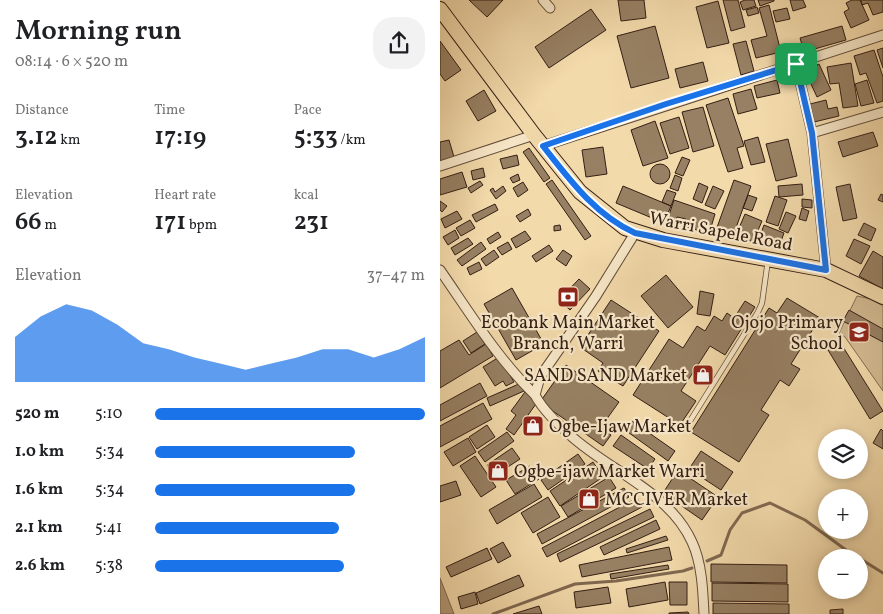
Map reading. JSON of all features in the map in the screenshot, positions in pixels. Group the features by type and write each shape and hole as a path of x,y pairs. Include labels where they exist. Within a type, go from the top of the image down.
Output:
{"main road":[{"name":"Warri Sapele Road","path":"440,9 538,140 593,205 625,228 635,233 826,270 883,297"}],"street":[{"path":"543,0 550,8"},
{"path":"440,166 666,104 883,35"},
{"path":"796,64 812,133 826,270"},
{"path":"812,133 883,112"},
{"path":"535,394 540,377 596,296 635,233"},
{"path":"440,270 498,355 511,372 535,394 546,410 579,444 647,491 667,507 677,519 693,543 700,575 704,614"}],"lane":[{"path":"685,430 758,312 762,303 768,258"}],"shaded area":[{"path":"857,296 871,299 883,306 883,391 845,337 839,333"},
{"path":"440,578 454,614 440,614"}],"building":[{"path":"469,0 503,0 487,17"},
{"path":"618,0 644,0 646,18 621,21"},
{"path":"723,0 738,0 745,27 731,31"},
{"path":"754,0 756,6 743,10 740,2"},
{"path":"758,0 774,0 774,1 760,6"},
{"path":"790,0 803,0 806,7 793,11"},
{"path":"852,0 860,0 869,20 851,28 844,12 849,9 846,3"},
{"path":"861,0 883,0 883,12 873,15 868,3 862,5"},
{"path":"718,1 729,43 707,48 696,7"},
{"path":"769,5 781,52 756,58 751,40 767,36 759,8"},
{"path":"757,7 759,13 748,16 746,10"},
{"path":"787,8 790,19 776,22 773,11"},
{"path":"591,9 606,30 549,68 535,47"},
{"path":"655,26 669,78 631,88 617,36"},
{"path":"842,26 846,40 804,52 800,38"},
{"path":"440,41 461,70 445,81 440,74"},
{"path":"746,41 754,71 741,75 733,44"},
{"path":"883,48 883,68 877,50"},
{"path":"874,50 883,77 883,101 877,103 866,73 860,75 854,56"},
{"path":"703,62 708,81 680,88 675,69"},
{"path":"851,63 858,106 843,108 839,83 830,84 827,67"},
{"path":"819,64 831,90 817,97 805,71"},
{"path":"777,80 780,93 757,98 754,86"},
{"path":"867,80 874,103 861,106 855,84"},
{"path":"751,89 757,109 738,114 733,94"},
{"path":"484,90 496,111 478,121 466,101"},
{"path":"728,98 744,146 737,148 743,168 728,172 706,105"},
{"path":"826,100 828,109 837,107 839,116 814,122 810,104"},
{"path":"703,107 714,146 693,152 682,112"},
{"path":"679,117 689,148 670,154 660,123"},
{"path":"655,121 668,158 643,166 631,130"},
{"path":"873,132 878,146 843,157 838,142"},
{"path":"758,137 765,162 751,165 744,141"},
{"path":"788,139 797,176 776,181 766,144"},
{"path":"449,140 454,157 440,161 440,142"},
{"path":"603,147 607,174 586,177 582,150"},
{"path":"529,148 550,178 544,182 523,152"},
{"path":"517,155 519,165 503,169 500,159"},
{"path":"682,157 690,160 683,176 675,173"},
{"path":"660,164 667,167 670,174 667,181 660,184 653,181 650,174 653,167"},
{"path":"483,168 485,177 473,180 471,171"},
{"path":"462,172 467,187 440,195 440,179"},
{"path":"518,174 520,180 513,183 510,178"},
{"path":"675,175 682,178 678,191 670,188"},
{"path":"552,180 591,236 585,240 546,184"},
{"path":"734,180 751,186 732,239 715,233"},
{"path":"480,181 483,185 471,193 468,188"},
{"path":"523,182 528,190 518,197 513,188"},
{"path":"699,183 708,187 702,203 693,199"},
{"path":"802,184 803,195 779,197 778,186"},
{"path":"850,184 857,218 843,221 836,187"},
{"path":"503,186 506,191 496,199 490,190 493,188 495,192"},
{"path":"623,186 671,206 664,223 616,203"},
{"path":"713,186 724,191 715,209 705,205"},
{"path":"667,190 676,193 671,206 662,202"},
{"path":"881,194 883,195 883,202 878,200"},
{"path":"748,195 757,198 752,211 743,208"},
{"path":"775,196 787,200 778,226 766,222"},
{"path":"802,199 812,200 812,208 802,207"},
{"path":"674,200 715,214 709,234 684,226 686,219 677,217 675,224 667,221"},
{"path":"440,201 447,206 442,212 440,210"},
{"path":"495,204 498,210 476,222 472,215"},
{"path":"802,208 809,211 806,221 799,219"},
{"path":"528,209 531,215 520,222 516,216"},
{"path":"457,211 462,219 445,228 441,219"},
{"path":"786,212 796,216 788,233 779,229"},
{"path":"745,214 762,221 753,242 736,235"},
{"path":"470,220 475,228 461,236 456,228"},
{"path":"864,223 876,229 871,241 858,235"},
{"path":"560,225 561,230 554,231 554,226"},
{"path":"764,225 784,233 780,244 760,236"},
{"path":"455,230 459,238 448,245 443,237"},
{"path":"525,231 531,239 516,248 511,239"},
{"path":"498,232 501,237 490,244 487,239"},
{"path":"468,238 473,244 455,255 451,248"},
{"path":"854,239 870,246 861,264 846,256"},
{"path":"481,242 486,249 462,266 457,260"},
{"path":"508,242 512,249 502,255 497,248"},
{"path":"549,245 553,251 536,262 532,256"},
{"path":"494,250 499,257 486,266 481,259"},
{"path":"563,250 572,256 566,266 556,259"},
{"path":"873,251 883,257 883,289 859,276"},
{"path":"479,262 482,269 470,275 467,268"},
{"path":"666,275 693,307 668,328 641,296"},
{"path":"579,279 590,289 570,310 559,300"},
{"path":"512,288 544,344 516,360 484,304"},
{"path":"700,291 714,294 710,316 697,314"},
{"path":"787,298 820,318 791,364 800,369 789,386 780,380 761,410 769,415 739,462 691,432 769,308 777,313"},
{"path":"611,300 659,331 623,386 598,371 603,363 580,347"},
{"path":"745,301 755,307 725,355 710,346 681,391 696,401 680,425 633,395 669,339 683,348 697,326 705,331 714,316 722,321 727,313 734,318"},
{"path":"849,310 883,329 883,342 843,321"},
{"path":"477,332 485,344 471,353 463,341"},
{"path":"459,340 469,355 486,344 493,356 440,388 440,351"},
{"path":"840,342 883,411 870,419 828,350"},
{"path":"499,357 514,382 506,386 503,381 495,386 483,367"},
{"path":"566,365 619,402 601,427 611,435 603,446 540,402"},
{"path":"480,383 487,396 440,421 440,405"},
{"path":"521,383 524,391 490,406 487,398"},
{"path":"525,392 538,401 514,435 506,429 516,415 511,411"},
{"path":"483,403 492,419 440,447 440,426"},
{"path":"632,421 675,451 668,461 625,430"},
{"path":"487,425 495,437 477,449 469,437"},
{"path":"881,429 883,431 883,449 873,443"},
{"path":"507,432 514,441 485,462 478,452"},
{"path":"621,435 655,459 648,469 613,446"},
{"path":"468,438 476,452 453,466 444,452"},
{"path":"512,448 520,459 494,476 487,465"},
{"path":"701,451 733,472 721,490 689,469"},
{"path":"578,454 585,464 548,490 541,480"},
{"path":"475,456 496,487 481,497 460,466"},
{"path":"593,462 603,477 560,506 550,491"},
{"path":"530,466 539,479 515,494 506,480"},
{"path":"678,470 718,497 702,520 663,493"},
{"path":"609,477 616,488 568,517 561,506"},
{"path":"456,481 461,495 440,502 440,486"},
{"path":"534,484 542,497 497,524 489,510"},
{"path":"624,488 629,497 542,544 537,534"},
{"path":"548,497 560,517 533,533 521,513"},
{"path":"637,498 642,507 547,557 542,548"},
{"path":"650,509 654,517 560,562 557,554"},
{"path":"656,520 660,529 604,555 600,547"},
{"path":"666,536 668,540 627,553 626,549"},
{"path":"503,542 511,556 498,563 490,549"},
{"path":"669,547 672,560 582,577 579,565"},
{"path":"487,548 492,559 451,577 446,567"},
{"path":"711,564 787,565 787,583 711,582"},
{"path":"668,565 669,569 611,579 610,574"},
{"path":"519,575 524,586 480,604 476,593"},
{"path":"665,582 668,600 629,607 626,589"},
{"path":"669,582 687,582 687,605 670,605"},
{"path":"712,583 788,584 788,602 712,601"},
{"path":"608,587 611,603 576,608 574,592"},
{"path":"475,592 478,604 461,609 458,597"},
{"path":"713,603 789,604 789,614 713,614"},
{"path":"539,606 542,614 513,614"},
{"path":"843,609 843,614 830,614 830,610"},
{"path":"688,612 689,614 669,614 669,613"}],"waterway":[{"path":"707,561 721,555 730,530 742,513 770,503 805,520 845,549"},
{"path":"868,564 883,573"},
{"path":"493,614 575,584 616,581 692,568"}],"place":[{"name":"Ecobank Main Market Branch, Warri","path":"568,297"},
{"name":"Ojojo Primary School","path":"859,332"},
{"name":"SAND SAND Market","path":"703,375"},
{"name":"Ogbe-Ijaw Market","path":"533,426"},
{"name":"Ogbe-ijaw Market Warri","path":"498,471"},
{"name":"MCCIVER Market","path":"589,499"}],"route":[{"path":"796,64 812,133 826,270 663,240 635,233 593,205 580,192 543,146 666,104 796,64"}]}
